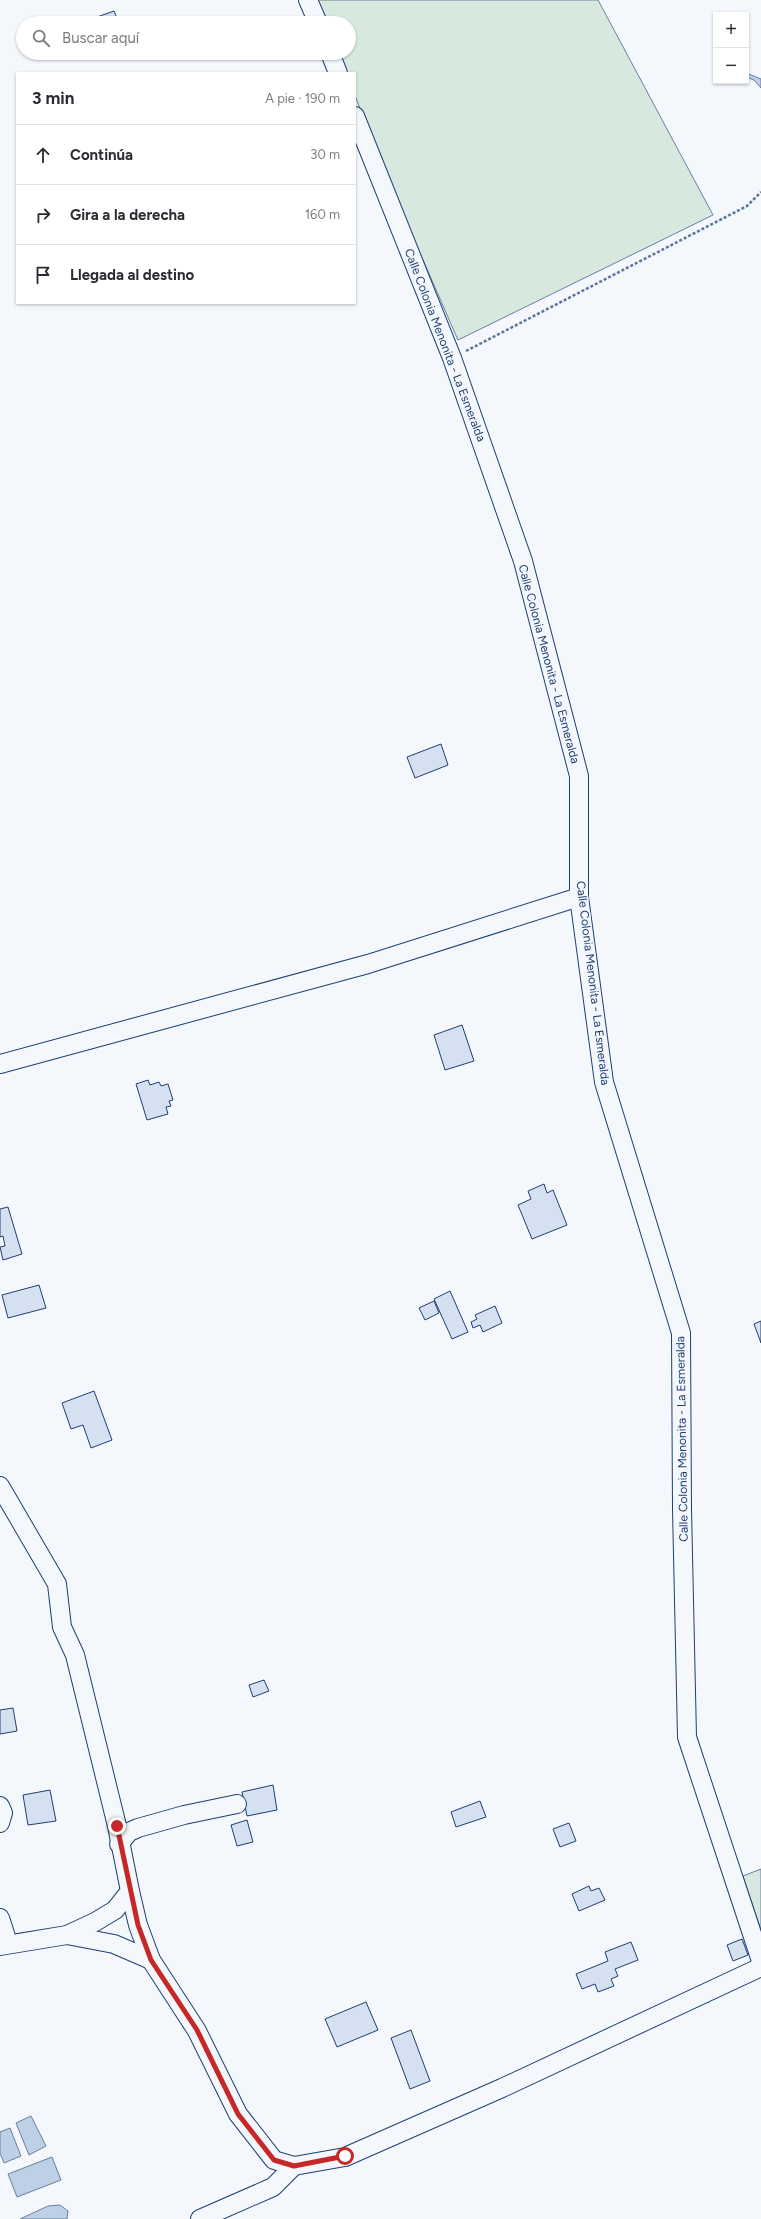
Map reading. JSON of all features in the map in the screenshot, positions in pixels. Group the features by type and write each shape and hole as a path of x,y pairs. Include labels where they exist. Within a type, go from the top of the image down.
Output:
{"street":[{"path":"308,0 315,16"},
{"path":"333,60 338,72"},
{"name":"Calle Colonia Menonita - La Esmeralda","path":"356,118 452,358 523,561 579,776 580,897 604,1082 682,1333 682,1509 688,1737 761,1961"},
{"path":"0,1064 368,964 580,897"},
{"path":"0,1486 57,1584 62,1628 76,1655 138,1925 151,1960 197,2030 238,2114 274,2160 294,2166 345,2156 502,2088 761,1967"},
{"path":"119,1844 128,1832 138,1828 184,1815 237,1804"},
{"path":"0,1806 3,1813 0,1823"},
{"path":"0,1918 4,1944 66,1935 95,1922 115,1910 130,1891"},
{"path":"66,1935 114,1944 151,1960"},
{"path":"200,2219 273,2187 294,2166"}],"path":[{"path":"452,358 748,206 761,192"}],"shaded area":[{"path":"318,0 598,0 713,215 458,340 409,228 356,98 356,72 347,72 342,60 356,60 356,16 324,16"},
{"path":"761,1869 761,1930 743,1876"}],"water":[{"path":"749,74 761,79 761,88 754,80 749,78"},
{"path":"31,2116 46,2146 29,2155 16,2123"},
{"path":"10,2128 21,2156 4,2163 0,2153 0,2132"},
{"path":"52,2157 61,2180 17,2197 8,2174"},
{"path":"60,2205 68,2211 67,2219 20,2219 48,2206"}],"building":[{"path":"114,11 116,16 100,16"},
{"path":"441,744 448,765 415,778 407,757"},
{"path":"462,1025 474,1061 445,1070 434,1035"},
{"path":"148,1080 150,1085 159,1082 161,1086 168,1084 173,1100 169,1101 171,1106 166,1107 168,1114 147,1120 136,1084"},
{"path":"544,1184 547,1193 553,1190 567,1225 532,1239 518,1205 531,1199 528,1191"},
{"path":"8,1207 22,1254 3,1260 0,1247 5,1246 3,1236 0,1237 0,1209"},
{"path":"39,1285 46,1308 8,1318 2,1295"},
{"path":"450,1291 468,1332 452,1339 434,1299"},
{"path":"434,1301 439,1313 425,1320 419,1308"},
{"path":"495,1306 502,1323 483,1332 480,1325 473,1328 471,1322 477,1319 475,1315"},
{"path":"761,1321 761,1343 754,1324"},
{"path":"94,1391 112,1440 91,1448 83,1425 71,1429 62,1403"},
{"path":"264,1680 269,1691 253,1697 249,1685"},
{"path":"13,1708 17,1731 0,1734 0,1710"},
{"path":"273,1785 277,1810 247,1816 242,1792"},
{"path":"50,1790 56,1821 28,1825 23,1795"},
{"path":"480,1801 486,1817 456,1827 451,1812"},
{"path":"247,1820 253,1842 237,1846 231,1825"},
{"path":"569,1823 576,1841 560,1847 553,1829"},
{"path":"589,1886 591,1891 599,1888 605,1900 579,1911 572,1894"},
{"path":"742,1939 748,1955 733,1961 727,1945"},
{"path":"631,1942 638,1960 615,1969 618,1976 611,1979 614,1986 598,1992 595,1984 582,1989 576,1974 608,1961 605,1952"},
{"path":"366,2002 378,2030 337,2047 325,2019"},
{"path":"411,2030 430,2081 410,2089 391,2038"}],"route":[{"path":"117,1826 119,1844 138,1925 151,1960 197,2030 238,2114 249,2130 274,2160 294,2166 345,2156"}]}
